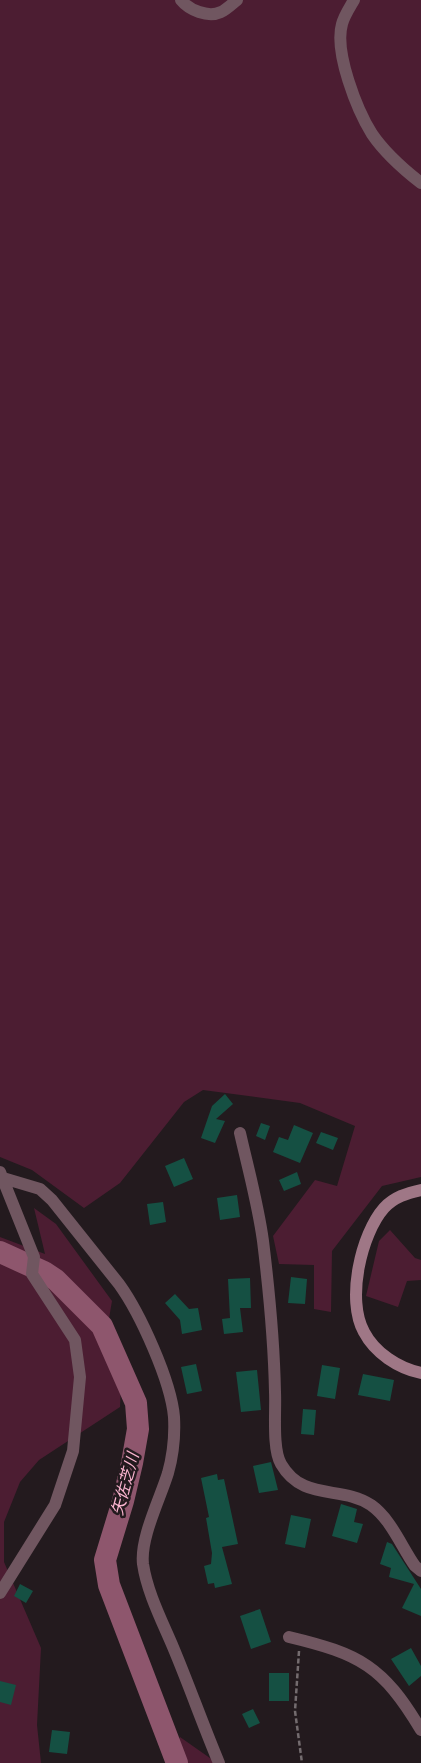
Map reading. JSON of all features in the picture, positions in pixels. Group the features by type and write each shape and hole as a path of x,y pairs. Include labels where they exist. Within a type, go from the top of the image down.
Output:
{"street":[{"path":"181,0 186,7 203,14 220,13 237,0"},
{"path":"354,0 342,24 340,44 357,104 378,141 407,172 421,183"},
{"path":"240,1133 262,1240 271,1330 276,1442 279,1462 290,1476 304,1487 354,1498 369,1504 379,1511 415,1566 421,1570"},
{"path":"0,1593 55,1505 73,1451 80,1377 75,1340 32,1274 34,1257 1,1175"},
{"path":"1,1175 40,1188 52,1200 119,1284 126,1294 149,1342 167,1387 174,1416 173,1448 168,1471 145,1543 143,1563 161,1618 219,1763"},
{"path":"421,1190 404,1194 385,1207 371,1227 359,1267 355,1299 363,1331 377,1349 394,1363 421,1373"},
{"path":"294,1638 334,1648 363,1662 383,1677 405,1703 421,1730"}],"path":[{"path":"294,1638 295,1711 302,1763"}],"shaded area":[{"path":"0,0 421,0 421,1177 382,1186 332,1251 331,1312 314,1309 314,1265 279,1264 273,1236 315,1180 337,1186 355,1126 300,1103 203,1090 184,1102 120,1183 84,1208 32,1170 0,1157"},
{"path":"34,1208 56,1224 112,1301 105,1342 121,1386 120,1407 39,1460 20,1482 4,1522 4,1562 41,1648 37,1725 41,1763 0,1763 0,1237 45,1254"},
{"path":"390,1230 415,1258 421,1260 421,1280 407,1281 398,1307 366,1296 379,1241"},
{"path":"180,1737 217,1763 168,1763"}],"building":[{"path":"225,1094 233,1104 216,1119 225,1121 215,1143 201,1138 212,1106"},
{"path":"261,1123 270,1126 265,1140 256,1136"},
{"path":"294,1125 313,1133 300,1163 273,1152 279,1137 288,1140"},
{"path":"321,1132 338,1138 333,1150 316,1143"},
{"path":"184,1158 193,1179 174,1187 165,1166"},
{"path":"297,1172 301,1184 284,1191 279,1180"},
{"path":"237,1195 240,1217 220,1220 217,1198"},
{"path":"163,1202 166,1222 150,1225 147,1204"},
{"path":"291,1277 307,1279 305,1304 288,1303"},
{"path":"250,1278 251,1308 240,1308 243,1332 224,1334 222,1319 230,1318 228,1279"},
{"path":"175,1294 189,1309 198,1308 202,1330 182,1334 180,1320 165,1303"},
{"path":"196,1364 202,1391 187,1394 181,1367"},
{"path":"322,1365 340,1368 335,1399 317,1396"},
{"path":"257,1370 261,1410 241,1412 236,1372"},
{"path":"363,1374 394,1380 390,1401 358,1395"},
{"path":"303,1409 316,1410 314,1435 301,1434"},
{"path":"271,1462 278,1490 259,1493 253,1466"},
{"path":"217,1474 218,1480 224,1479 238,1544 222,1547 232,1584 215,1588 214,1583 208,1584 204,1566 211,1564 212,1553 206,1518 209,1517 201,1478"},
{"path":"341,1504 357,1509 354,1522 363,1524 357,1543 332,1536"},
{"path":"291,1515 311,1519 305,1548 285,1544"},
{"path":"387,1542 392,1544 421,1589 421,1616 402,1608 414,1584 389,1577 391,1568 380,1564"},
{"path":"20,1584 33,1591 26,1603 14,1596"},
{"path":"260,1609 271,1642 251,1649 240,1616"},
{"path":"411,1648 421,1666 421,1676 409,1686 391,1659"},
{"path":"269,1673 289,1673 289,1701 269,1701"},
{"path":"0,1681 16,1685 11,1705 0,1702"},
{"path":"253,1709 260,1723 249,1728 242,1714"},
{"path":"52,1730 70,1732 67,1754 49,1752"}],"waterway":[{"name":"矢佐芝川","path":"0,1252 44,1272 56,1280 102,1326 136,1403 138,1429 132,1463 123,1501 105,1560 109,1585 177,1763"}]}
